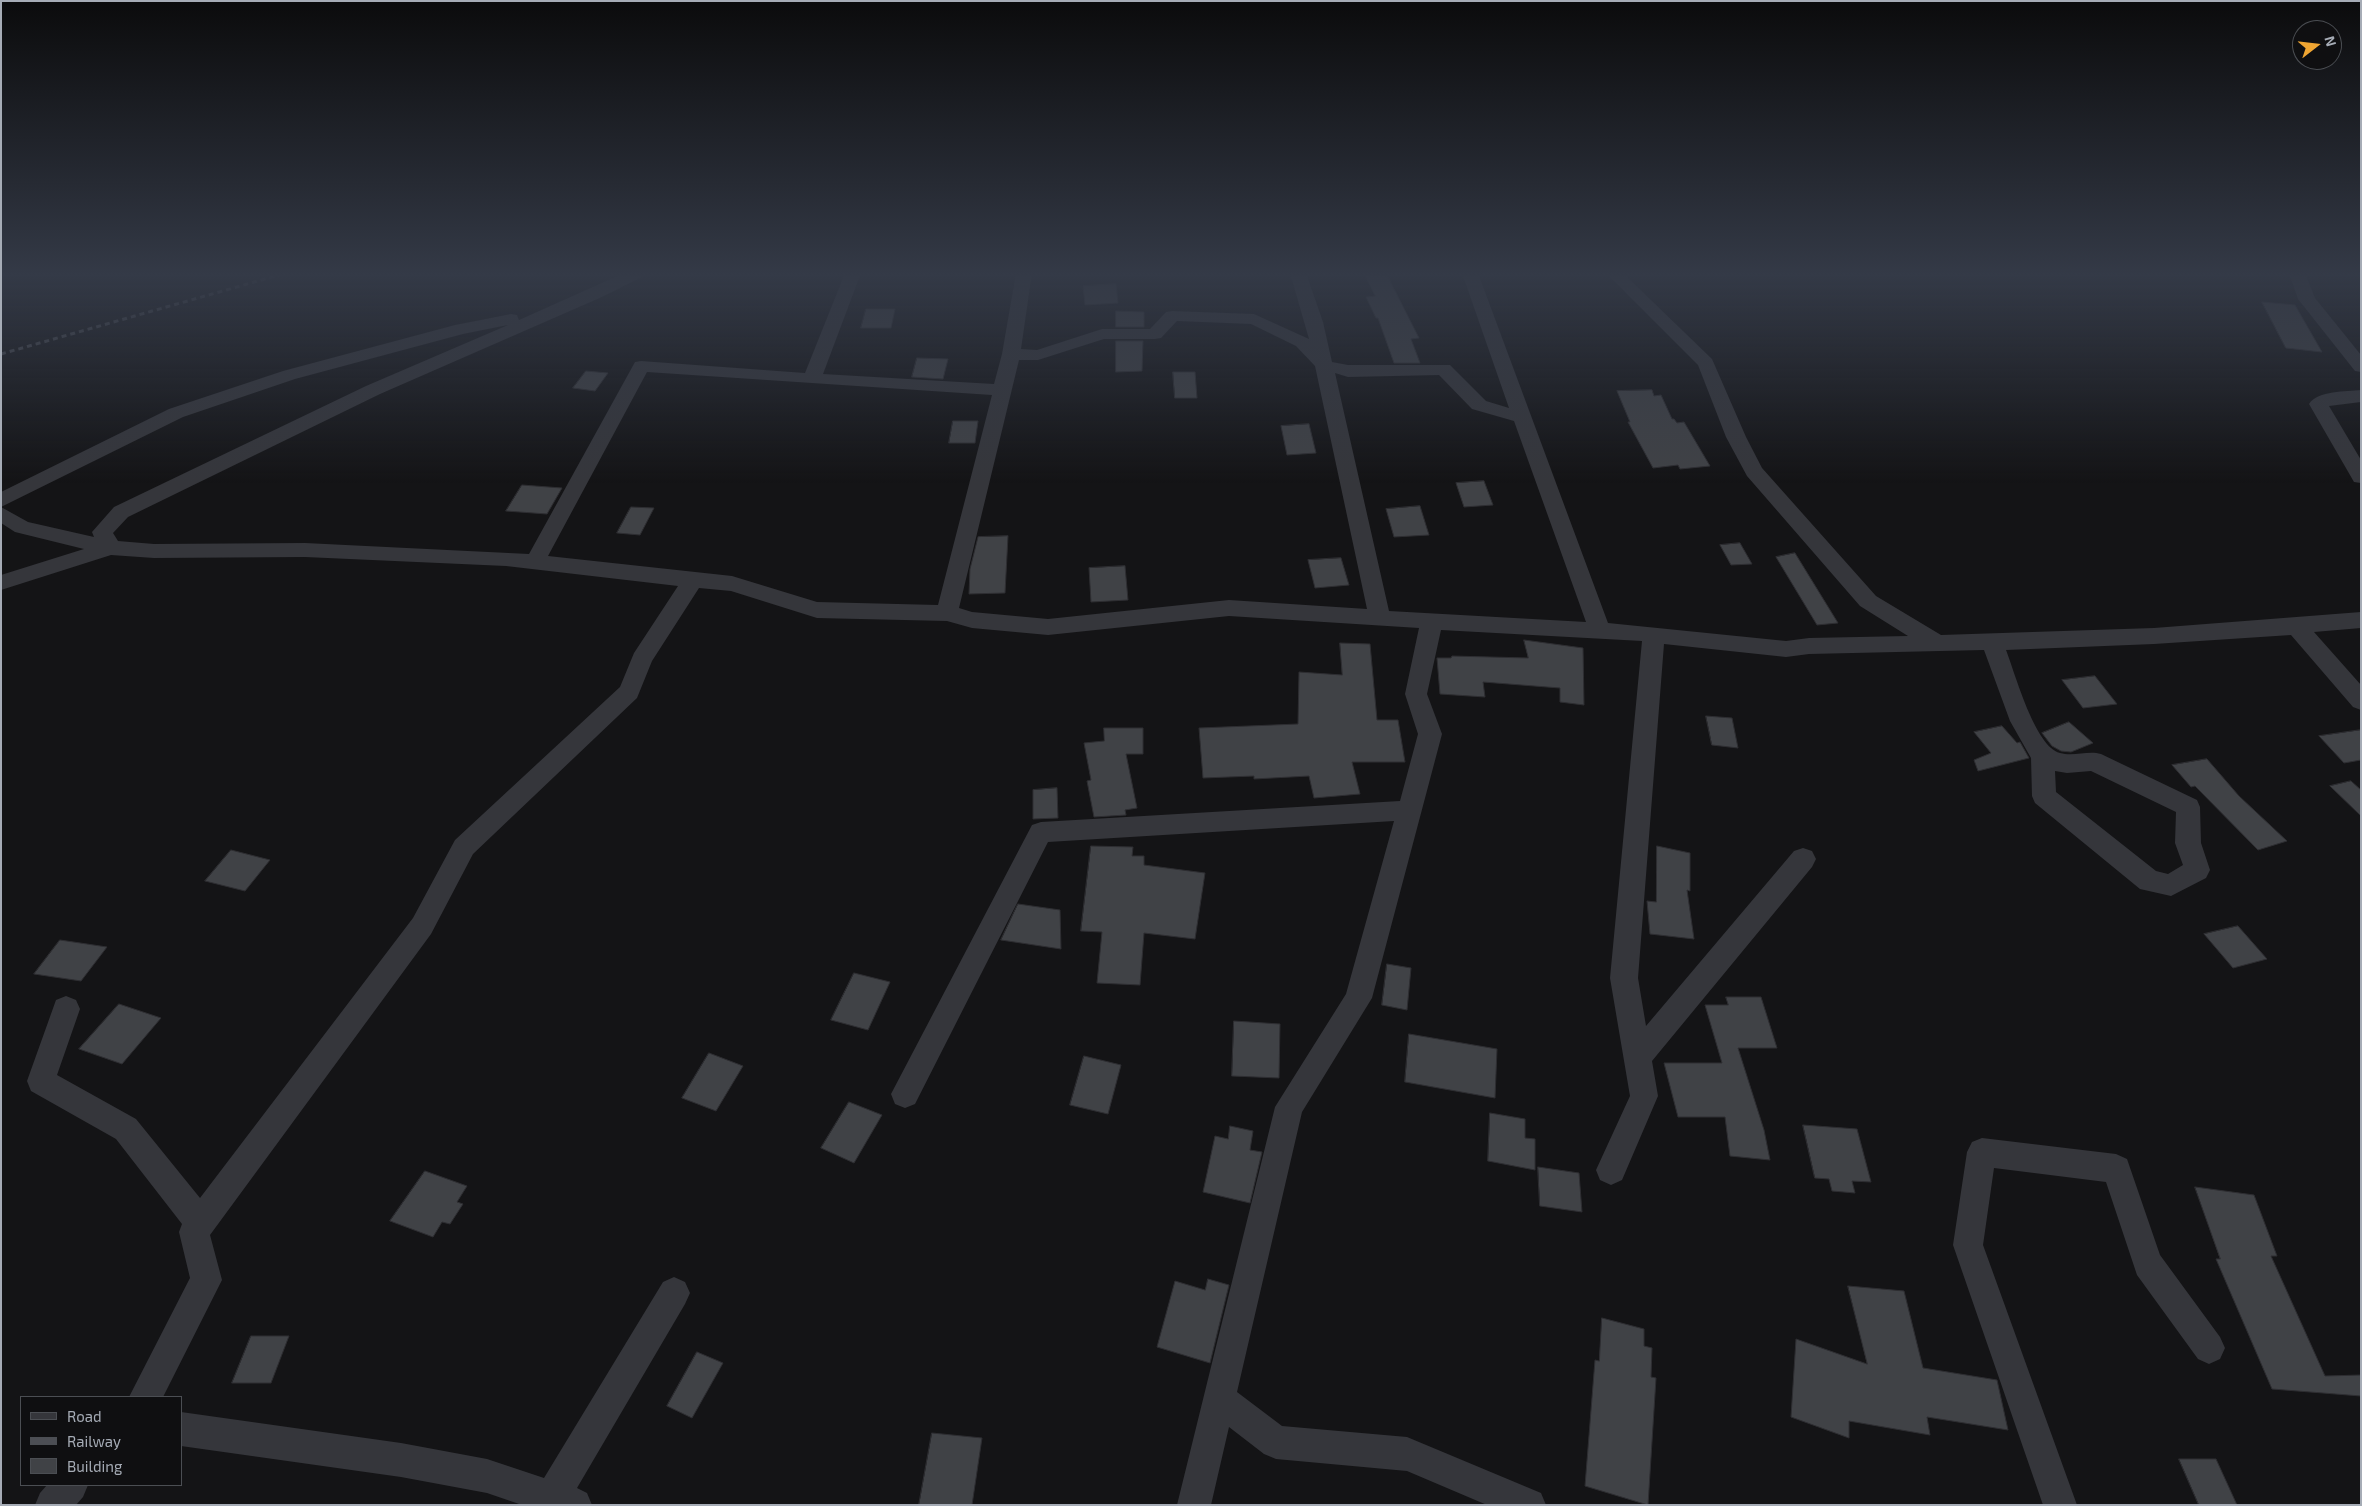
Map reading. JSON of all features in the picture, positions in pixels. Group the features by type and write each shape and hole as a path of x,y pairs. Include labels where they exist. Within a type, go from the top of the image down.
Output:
{"street":[{"path":"1,500 176,413 270,381 409,343"},
{"path":"112,548 102,532 121,512 373,390 481,343"},
{"path":"812,379 826,343"},
{"path":"947,613 1013,343"},
{"path":"1011,354 1038,355 1074,343"},
{"path":"1303,343 1324,365 1348,371 1444,369 1479,405 1522,417"},
{"path":"1319,343 1380,617"},
{"path":"1495,343 1600,631"},
{"path":"1688,343 1706,363 1736,437 1754,471 1868,601 1938,644"},
{"path":"2342,343 2361,367"},
{"path":"535,562 640,366 812,379 1002,390"},
{"path":"2361,396 2327,400 2318,404 2361,477"},
{"path":"1,514 22,528 112,548 154,550 305,550 535,562 732,584 817,610 947,613 972,620 1048,627 1229,608 1600,631 1786,649 1993,644 2297,627 2361,620"},
{"path":"1,583 112,548"},
{"path":"146,1396 206,1280 194,1232 422,926 464,846 629,692 642,659 693,580"},
{"path":"1194,1505 1288,1107 1358,998 1430,734 1416,694 1432,620"},
{"path":"2297,627 2361,701"},
{"path":"1611,1170 1644,1096 1624,978 1654,635"},
{"path":"1993,644 2021,714 2024,729 2043,756 2058,763 2077,764 2093,761 2188,807 2188,843 2197,870 2172,885 2149,881 2044,796 2043,756"},
{"path":"905,1094 1041,832 1409,810"},
{"path":"1638,1058 1803,859"},
{"path":"66,1009 41,1081 126,1129 201,1222"},
{"path":"2060,1505 1968,1245 1982,1152 2116,1169 2148,1264 2209,1348"},
{"path":"182,1429 420,1463 487,1476 564,1501 674,1293"},
{"path":"1219,1400 1276,1442 1407,1454 1529,1505"},
{"path":"52,1505 70,1486"}],"building":[{"path":"1116,343 1143,343 1142,371 1116,372"},
{"path":"1387,343 1413,343 1420,363 1394,363"},
{"path":"2284,343 2317,343 2322,352 2286,348"},
{"path":"917,358 948,359 943,379 912,377"},
{"path":"586,371 608,373 595,391 573,388"},
{"path":"1173,372 1195,372 1197,398 1175,398"},
{"path":"1652,390 1654,396 1661,395 1672,419 1677,423 1684,422 1710,466 1680,469 1678,465 1653,468 1628,422 1630,422 1617,391"},
{"path":"953,421 978,421 975,443 949,443"},
{"path":"1309,424 1316,453 1287,455 1281,426"},
{"path":"1484,481 1493,505 1464,507 1456,483"},
{"path":"522,485 562,488 547,514 506,511"},
{"path":"1420,506 1429,535 1394,537 1386,509"},
{"path":"631,507 654,508 640,535 617,533"},
{"path":"1008,536 1005,593 969,594 970,569 978,537"},
{"path":"1740,543 1752,564 1731,565 1720,545"},
{"path":"1795,553 1838,623 1817,625 1776,557"},
{"path":"1341,558 1349,585 1315,588 1308,560"},
{"path":"1125,566 1128,600 1091,602 1089,568"},
{"path":"1524,640 1583,648 1584,705 1560,702 1560,688 1483,682 1485,697 1440,694 1437,658 1451,658 1452,656 1528,658"},
{"path":"1340,643 1370,644 1377,720 1398,720 1405,762 1352,762 1360,794 1314,798 1309,776 1254,779 1254,776 1203,778 1199,728 1298,724 1299,672 1342,675"},
{"path":"2095,676 2117,704 2083,708 2062,680"},
{"path":"1706,716 1732,718 1738,748 1712,745"},
{"path":"2069,722 2093,743 2071,752 2061,751 2052,746 2042,733"},
{"path":"2002,726 2017,743 2020,742 2029,758 1978,771 1974,760 1991,753 1974,732"},
{"path":"1104,728 1143,728 1143,754 1126,754 1137,808 1125,810 1126,815 1094,817 1087,781 1091,780 1084,743 1104,741"},
{"path":"2361,730 2361,760 2344,763 2319,736"},
{"path":"2207,759 2239,796 2287,841 2258,850 2195,786 2191,787 2172,765"},
{"path":"2351,781 2361,790 2361,816 2330,786"},
{"path":"1057,788 1058,818 1033,819 1033,790"},
{"path":"1091,846 1133,847 1132,856 1144,856 1144,865 1205,873 1195,939 1144,933 1140,985 1097,983 1102,932 1081,931"},
{"path":"1657,846 1690,853 1690,891 1687,890 1694,939 1650,934 1647,901 1656,902"},
{"path":"231,850 270,860 245,891 205,881"},
{"path":"1018,904 1060,910 1061,949 1001,940"},
{"path":"2238,926 2267,959 2233,968 2204,934"},
{"path":"60,940 107,947 81,981 34,974"},
{"path":"1387,964 1411,968 1407,1010 1382,1005"},
{"path":"854,973 890,982 868,1030 831,1020"},
{"path":"1726,997 1761,997 1777,1048 1738,1048 1764,1130 1770,1160 1730,1156 1725,1117 1678,1117 1664,1063 1722,1063 1705,1005 1728,1005"},
{"path":"119,1004 161,1018 122,1064 79,1049"},
{"path":"1234,1021 1280,1024 1279,1078 1232,1076"},
{"path":"1409,1034 1497,1049 1495,1098 1405,1082"},
{"path":"709,1053 743,1066 716,1111 682,1098"},
{"path":"1084,1056 1121,1065 1108,1114 1070,1105"},
{"path":"849,1102 882,1115 854,1163 821,1148"},
{"path":"1490,1113 1525,1119 1525,1138 1535,1139 1535,1170 1488,1161"},
{"path":"1803,1125 1857,1129 1871,1182 1852,1181 1855,1193 1832,1191 1829,1179 1815,1178"},
{"path":"1230,1126 1253,1131 1250,1150 1262,1152 1250,1203 1203,1192 1215,1136 1228,1139"},
{"path":"1538,1167 1579,1173 1582,1212 1540,1206"},
{"path":"425,1171 467,1186 457,1202 463,1204 450,1224 442,1222 433,1237 390,1221"},
{"path":"2195,1187 2254,1195 2277,1256 2271,1256 2325,1376 2361,1375 2361,1396 2272,1389 2216,1259 2220,1259"},
{"path":"1208,1279 1229,1285 1210,1363 1157,1347 1175,1281 1205,1290"},
{"path":"1848,1286 1904,1291 1923,1368 1997,1380 2008,1430 1927,1417 1930,1435 1849,1421 1849,1438 1791,1417 1796,1339 1867,1364"},
{"path":"1602,1318 1644,1329 1644,1346 1652,1348 1651,1377 1656,1378 1648,1505 1585,1486 1595,1360 1599,1361"},
{"path":"251,1336 289,1336 271,1383 232,1383"},
{"path":"697,1352 723,1363 692,1418 667,1406"},
{"path":"932,1433 982,1438 972,1505 919,1505"},
{"path":"2179,1459 2216,1459 2237,1505 2199,1505"}],"railway":[{"path":"1,354 39,343"}]}
